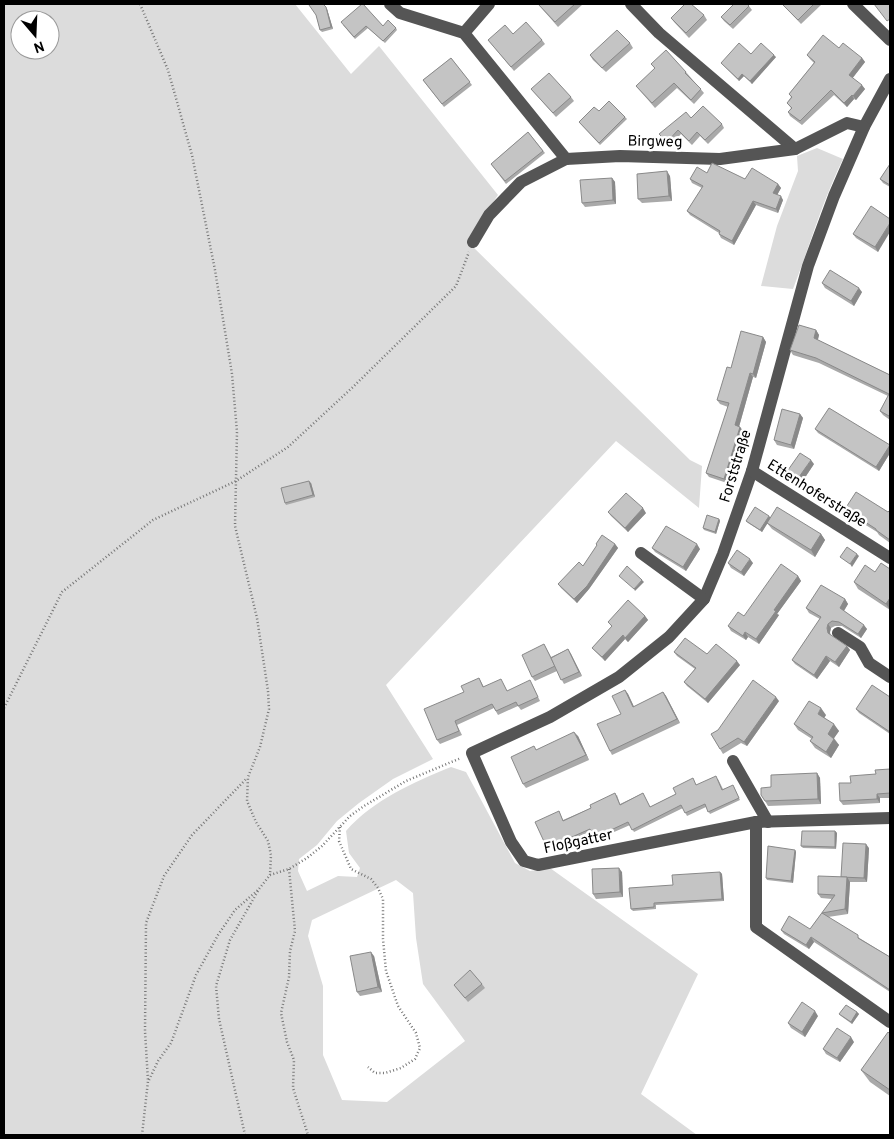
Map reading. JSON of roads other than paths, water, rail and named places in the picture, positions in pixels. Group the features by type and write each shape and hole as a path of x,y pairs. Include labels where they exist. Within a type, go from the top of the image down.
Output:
{"street":[{"path":"390,4 400,13 464,33 566,158"},
{"path":"464,33 489,4"},
{"path":"631,4 659,33 795,149"},
{"path":"853,4 890,40"},
{"name":"Forststraße","path":"472,753 550,717 619,678 669,638 704,599 723,554 752,471 808,266 834,196 864,127 890,79"},
{"name":"Birgweg","path":"473,242 489,215 521,182 566,158 620,156 720,159 795,149 847,123 864,127"},
{"name":"Ettenhoferstraße","path":"752,471 890,558"},
{"path":"641,554 704,599"},
{"path":"838,633 860,647 869,662 890,677"},
{"name":"Floßgatter","path":"472,753 511,842 524,861 538,865 762,822 890,818"},
{"path":"733,761 762,822 756,927 890,1022"}]}
